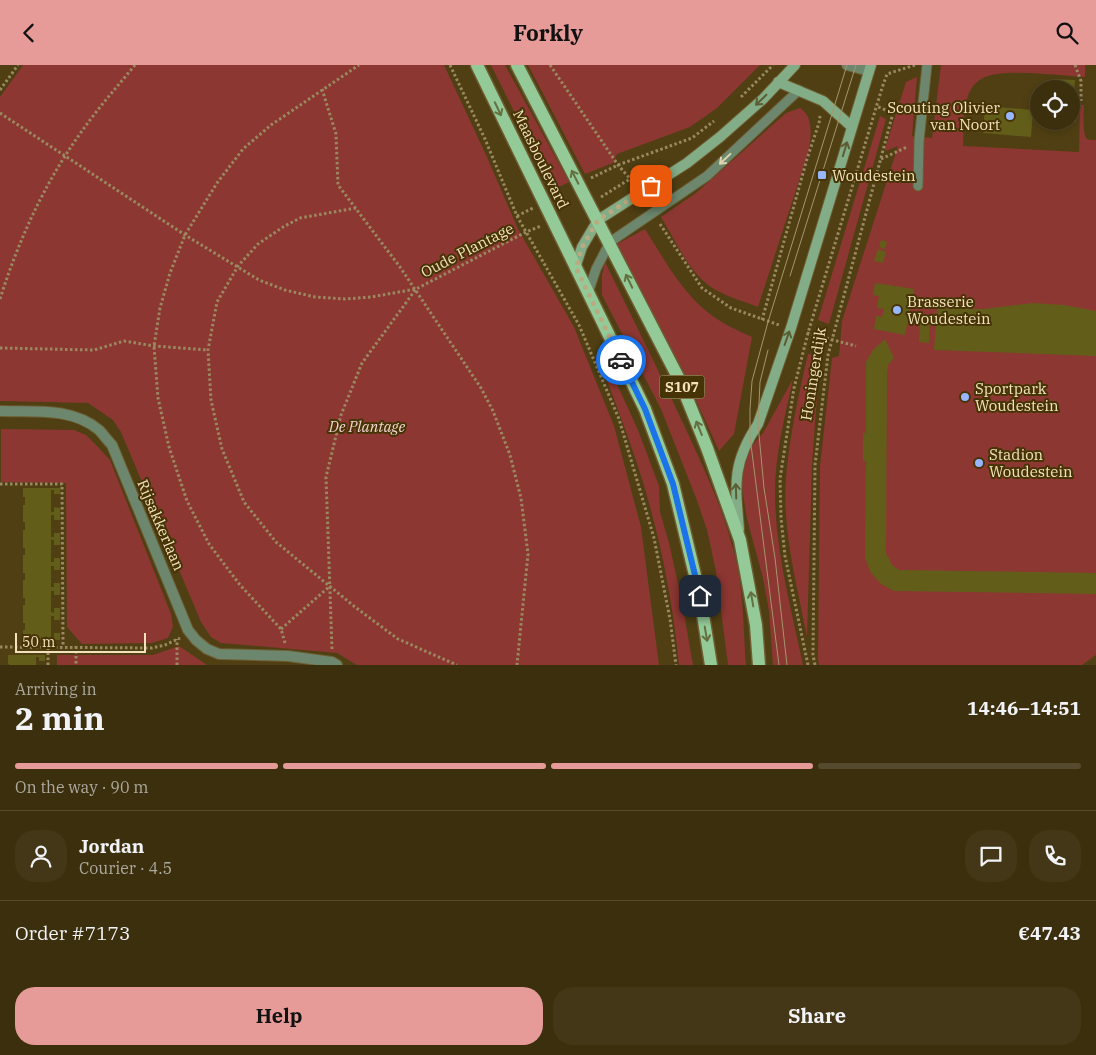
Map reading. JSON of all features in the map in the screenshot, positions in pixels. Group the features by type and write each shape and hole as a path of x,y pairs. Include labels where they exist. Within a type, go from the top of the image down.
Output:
{"main road":[{"name":"Maasboulevard","path":"477,65 576,268"},
{"name":"Maasboulevard","path":"518,65 598,220"},
{"name":"S107","path":"598,220 680,381 740,539 756,625 759,665"},
{"name":"S107","path":"576,268 645,409 673,484 700,596 711,665"}],"street":[{"path":"576,268 582,247 598,220 687,163 763,99 795,65"},
{"path":"847,65 870,68"},
{"name":"Honingerdijk","path":"740,539 736,486 739,461 758,424 791,328 870,68"},
{"path":"778,82 828,105 852,127"},
{"name":"Rijsakkerlaan","path":"0,411 69,414 83,420 98,430 112,445 188,630 208,649 218,654 334,664"}],"lane":[{"path":"918,186 919,141 927,65"},
{"path":"588,293 596,269 610,242 707,176 799,91"}],"path":[{"path":"0,89 18,65"},
{"path":"0,299 24,233 65,155 82,130 135,65"},
{"path":"288,660 281,629 240,585 209,544 187,501 169,447 158,397 154,346 160,308 170,273 185,235 217,183 243,149 271,125 359,65"},
{"path":"450,65 485,139 517,216 579,325 618,419 654,538 670,619 676,665"},
{"path":"550,65 618,165 640,193"},
{"path":"736,103 758,83 773,65"},
{"name":"Honingerdijk","path":"808,665 785,557 781,518 780,479 794,388 808,333 887,74 915,65"},
{"path":"1075,65 1081,81 1081,101"},
{"name":"Oude Plantage","path":"322,89 336,134 338,185 416,289 526,232"},
{"name":"Honingerdijk","path":"816,665 813,655 814,465 828,355 893,113 876,106"},
{"path":"762,320 819,123 820,112"},
{"path":"0,113 185,235 259,280 285,290 315,297 345,299 371,297 416,289"},
{"path":"618,165 692,138 721,116"},
{"path":"881,159 919,141"},
{"path":"356,208 300,218 283,227 258,245 238,266 217,302 208,350 211,400 222,449 244,502 276,543 398,639 457,665"},
{"path":"653,213 702,288 730,308 762,320 856,345"},
{"path":"334,664 326,477 341,415 362,363 416,289"},
{"path":"416,289 488,400 515,472 522,504 528,555 517,665"},
{"path":"0,348 94,350 124,341 154,346 208,350"},
{"path":"0,484 62,484 63,647"},
{"path":"281,629 330,586"},
{"path":"0,647 152,648 165,645 177,639 188,630"},
{"path":"177,639 177,665"},
{"path":"76,646 76,665"},
{"path":"48,647 48,665"}],"green space":[{"name":"De Plantage","path":"23,65 444,65 518,229 574,327 614,426 641,527 659,665 357,665 337,653 221,643 211,637 201,622 121,432 113,420 88,403 0,401 0,97"},
{"path":"491,65 505,65 569,182 553,190"},
{"path":"528,65 760,65 717,108 690,127 617,154 613,163 585,174"},
{"name":"Sportpark Woudestein","path":"941,65 1085,65 1085,77 1006,73 995,74 980,80 972,88 967,99 964,112 963,146 1079,152 1080,105 1084,105 1085,137 1096,140 1096,655 1082,665 819,665 820,466 832,358 839,356 842,321 898,146 886,151 885,149 906,82 917,77 912,136 932,138"},
{"path":"800,108 808,116 810,122 809,150 758,307 722,293 711,287 695,273 661,217 696,193 786,113"},
{"path":"880,116 886,119 829,324 818,320"},
{"path":"645,229 687,292 716,318 752,337 734,434 719,451 688,382 617,244"},
{"path":"605,262 679,414 707,476 728,531 739,574 746,665 728,665 716,571 707,530 661,409 602,295 602,275"},
{"path":"808,354 820,356 812,465 807,637 791,558 785,498 787,463 792,431"},
{"path":"606,378 617,384 638,430 659,486 660,512 682,602 693,665 679,665 670,596 661,550 639,469"},
{"path":"793,379 781,435 775,492 784,579 803,665 773,665 769,611 763,578 747,519 741,481 750,448 763,433"},
{"path":"1,429 74,430 86,435 110,460 171,614 173,627 168,638 152,643 82,644 67,627 66,483 1,482"},
{"path":"179,646 207,665 57,665 57,655 153,655"}],"building":[{"path":"985,106 1030,110 1031,137 983,133"},
{"path":"881,240 887,242 885,249 879,247"},
{"path":"878,249 886,252 883,263 874,261"},
{"path":"875,283 914,289 905,335 874,329 876,316 882,317 884,309 877,308 879,296 873,295"},
{"path":"1033,303 1064,305 1096,311 1096,356 934,350 937,308 983,309"},
{"path":"920,321 929,321 929,343 919,342"},
{"path":"885,339 894,358 888,365 887,375 886,553 892,565 899,570 1096,573 1096,594 894,591 881,584 871,573 865,558 866,461 863,461 863,433 866,433 866,362 873,350"},
{"path":"23,488 60,488 60,494 54,494 54,490 51,490 51,512 54,512 54,507 60,508 60,520 54,520 54,515 51,515 51,537 54,537 54,533 60,533 60,545 54,545 54,540 51,540 51,562 54,562 54,558 60,558 60,570 54,570 54,566 51,566 51,587 54,587 54,583 60,583 60,595 54,595 54,591 51,591 51,612 54,613 54,608 60,608 60,620 54,620 54,616 51,616 51,638 54,638 54,633 60,633 60,640 23,640 25,623 23,623 23,605 25,605 25,598 23,598 23,580 25,580 25,573 23,573 23,555 25,555 25,548 23,548 23,530 25,530 25,522 23,522 23,505 25,505 25,497 23,497"},
{"path":"8,655 45,655 45,661 39,661 39,657 36,657 36,665 10,665 8,664"}],"tram line":[{"path":"779,665 750,437 752,381 768,322 847,65"},
{"path":"790,276 856,65"},
{"path":"768,350 760,382 758,424 764,488 775,558 787,665"}],"way so far":[{"path":"621,360 576,268 582,247 598,220 651,186"}],"place":[{"name":"Scouting Olivier van Noort","path":"1010,116"},
{"name":"Woudestein","path":"822,175"},
{"name":"Brasserie Woudestein","path":"897,310"},
{"name":"Sportpark Woudestein","path":"965,397"},
{"name":"Stadion Woudestein","path":"979,463"}],"route":[{"path":"621,360 645,409 673,484 700,596"}]}
